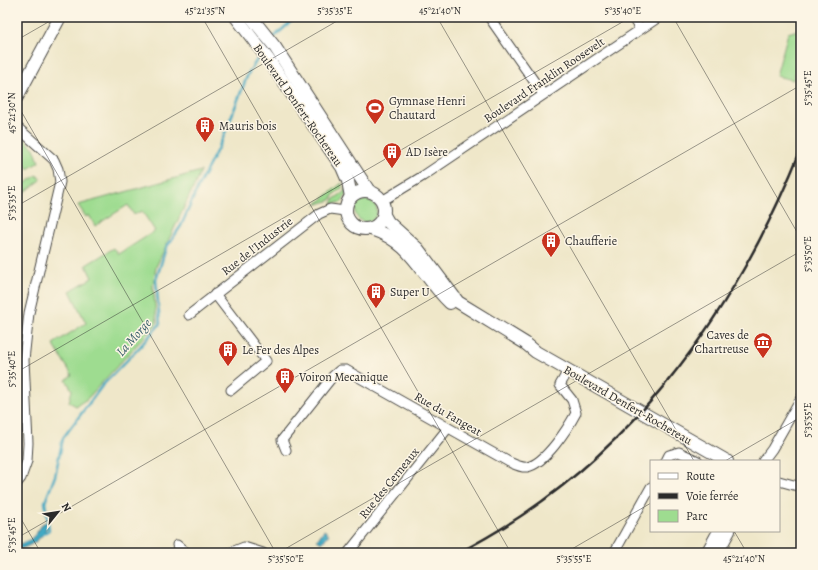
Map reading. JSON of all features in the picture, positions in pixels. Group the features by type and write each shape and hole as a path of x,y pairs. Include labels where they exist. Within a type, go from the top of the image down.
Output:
{"main road":[{"path":"17,98 60,17"},
{"name":"Boulevard Denfert-Rochereau","path":"236,17 268,59 342,167 348,181 351,197"},
{"name":"Boulevard Denfert-Rochereau","path":"251,17 275,47 369,191 377,195 382,201"},
{"path":"346,211 351,197 360,192 369,191"},
{"path":"371,229 377,226 384,215 382,201"},
{"name":"Boulevard Denfert-Rochereau","path":"346,211 348,220 354,226 362,230 371,229 394,239 405,247 443,296 467,317 520,348 536,352"},
{"name":"Boulevard Denfert-Rochereau","path":"384,215 388,222 418,249 458,302 525,342 536,352 723,460"},
{"path":"707,553 718,532"},
{"path":"717,553 728,532"}],"street":[{"path":"489,17 543,94"},
{"path":"632,17 640,29"},
{"name":"Boulevard Franklin Roosevelt","path":"382,201 423,176 659,17"},
{"path":"17,126 54,160 58,169 60,182 29,313 24,360 28,443 26,461 21,478 17,484"},
{"name":"Rue de l'Industrie","path":"189,315 318,214 330,209 346,211"},
{"path":"215,294 266,361 231,390"},
{"name":"Rue du Fangeat","path":"286,450 282,440 333,376 340,370 351,372 509,462 525,467 535,464 568,430 576,412 572,400 560,384 568,371"},
{"path":"764,460 772,449 801,398"},
{"name":"Rue des Cerneaux","path":"348,553 448,428"},
{"path":"770,460 772,449"},
{"path":"667,458 678,452 696,460"},
{"path":"781,482 801,487"},
{"path":"614,553 650,489"},
{"path":"177,545 187,553"},
{"path":"229,553 244,547 263,553"}],"green space":[{"path":"801,29 801,50 793,80 776,76 788,33"},
{"path":"17,133 34,148 39,162 28,169 21,159 17,162"},
{"path":"201,171 156,267 153,286 157,323 87,399 76,406 69,402 72,390 66,380 72,375 53,344 86,323 70,291 92,278 86,265 114,248 119,254 155,231 142,211 134,215 128,205 95,226 89,215 86,217 78,205"},
{"path":"37,175 41,180 17,198 17,184 20,187"},
{"path":"342,183 342,188 334,194 331,200 315,205"},
{"path":"346,186 346,195 342,202 332,204 334,199 344,192"},
{"path":"366,200 374,203 377,211 374,219 366,222 358,219 355,211 358,203"},
{"path":"20,374 20,416 17,416 17,375"}],"water":[{"path":"48,522 44,533 37,541 17,550 17,544 30,540 43,523"},
{"path":"324,530 329,534 322,543 317,540"}],"waterway":[{"name":"La Morge","path":"273,38 296,17"},
{"name":"La Morge","path":"41,535 49,530 45,502 55,476 63,438 102,386 160,324 156,280 166,248 181,226 199,185 223,138 248,74 260,55"}],"railway":[{"path":"458,553 518,518 572,478 622,433 666,383 706,329 742,272 774,212 801,149"}],"place":[{"name":"Gymnase Henri Chautard","path":"375,125"},
{"name":"Mauris bois","path":"205,143"},
{"name":"AD Isère","path":"392,169"},
{"name":"Chaufferie","path":"551,258"},
{"name":"Super U","path":"376,309"},
{"name":"Caves de Chartreuse","path":"763,359"},
{"name":"Le Fer des Alpes","path":"228,367"},
{"name":"Voiron Mecanique","path":"285,394"}]}
